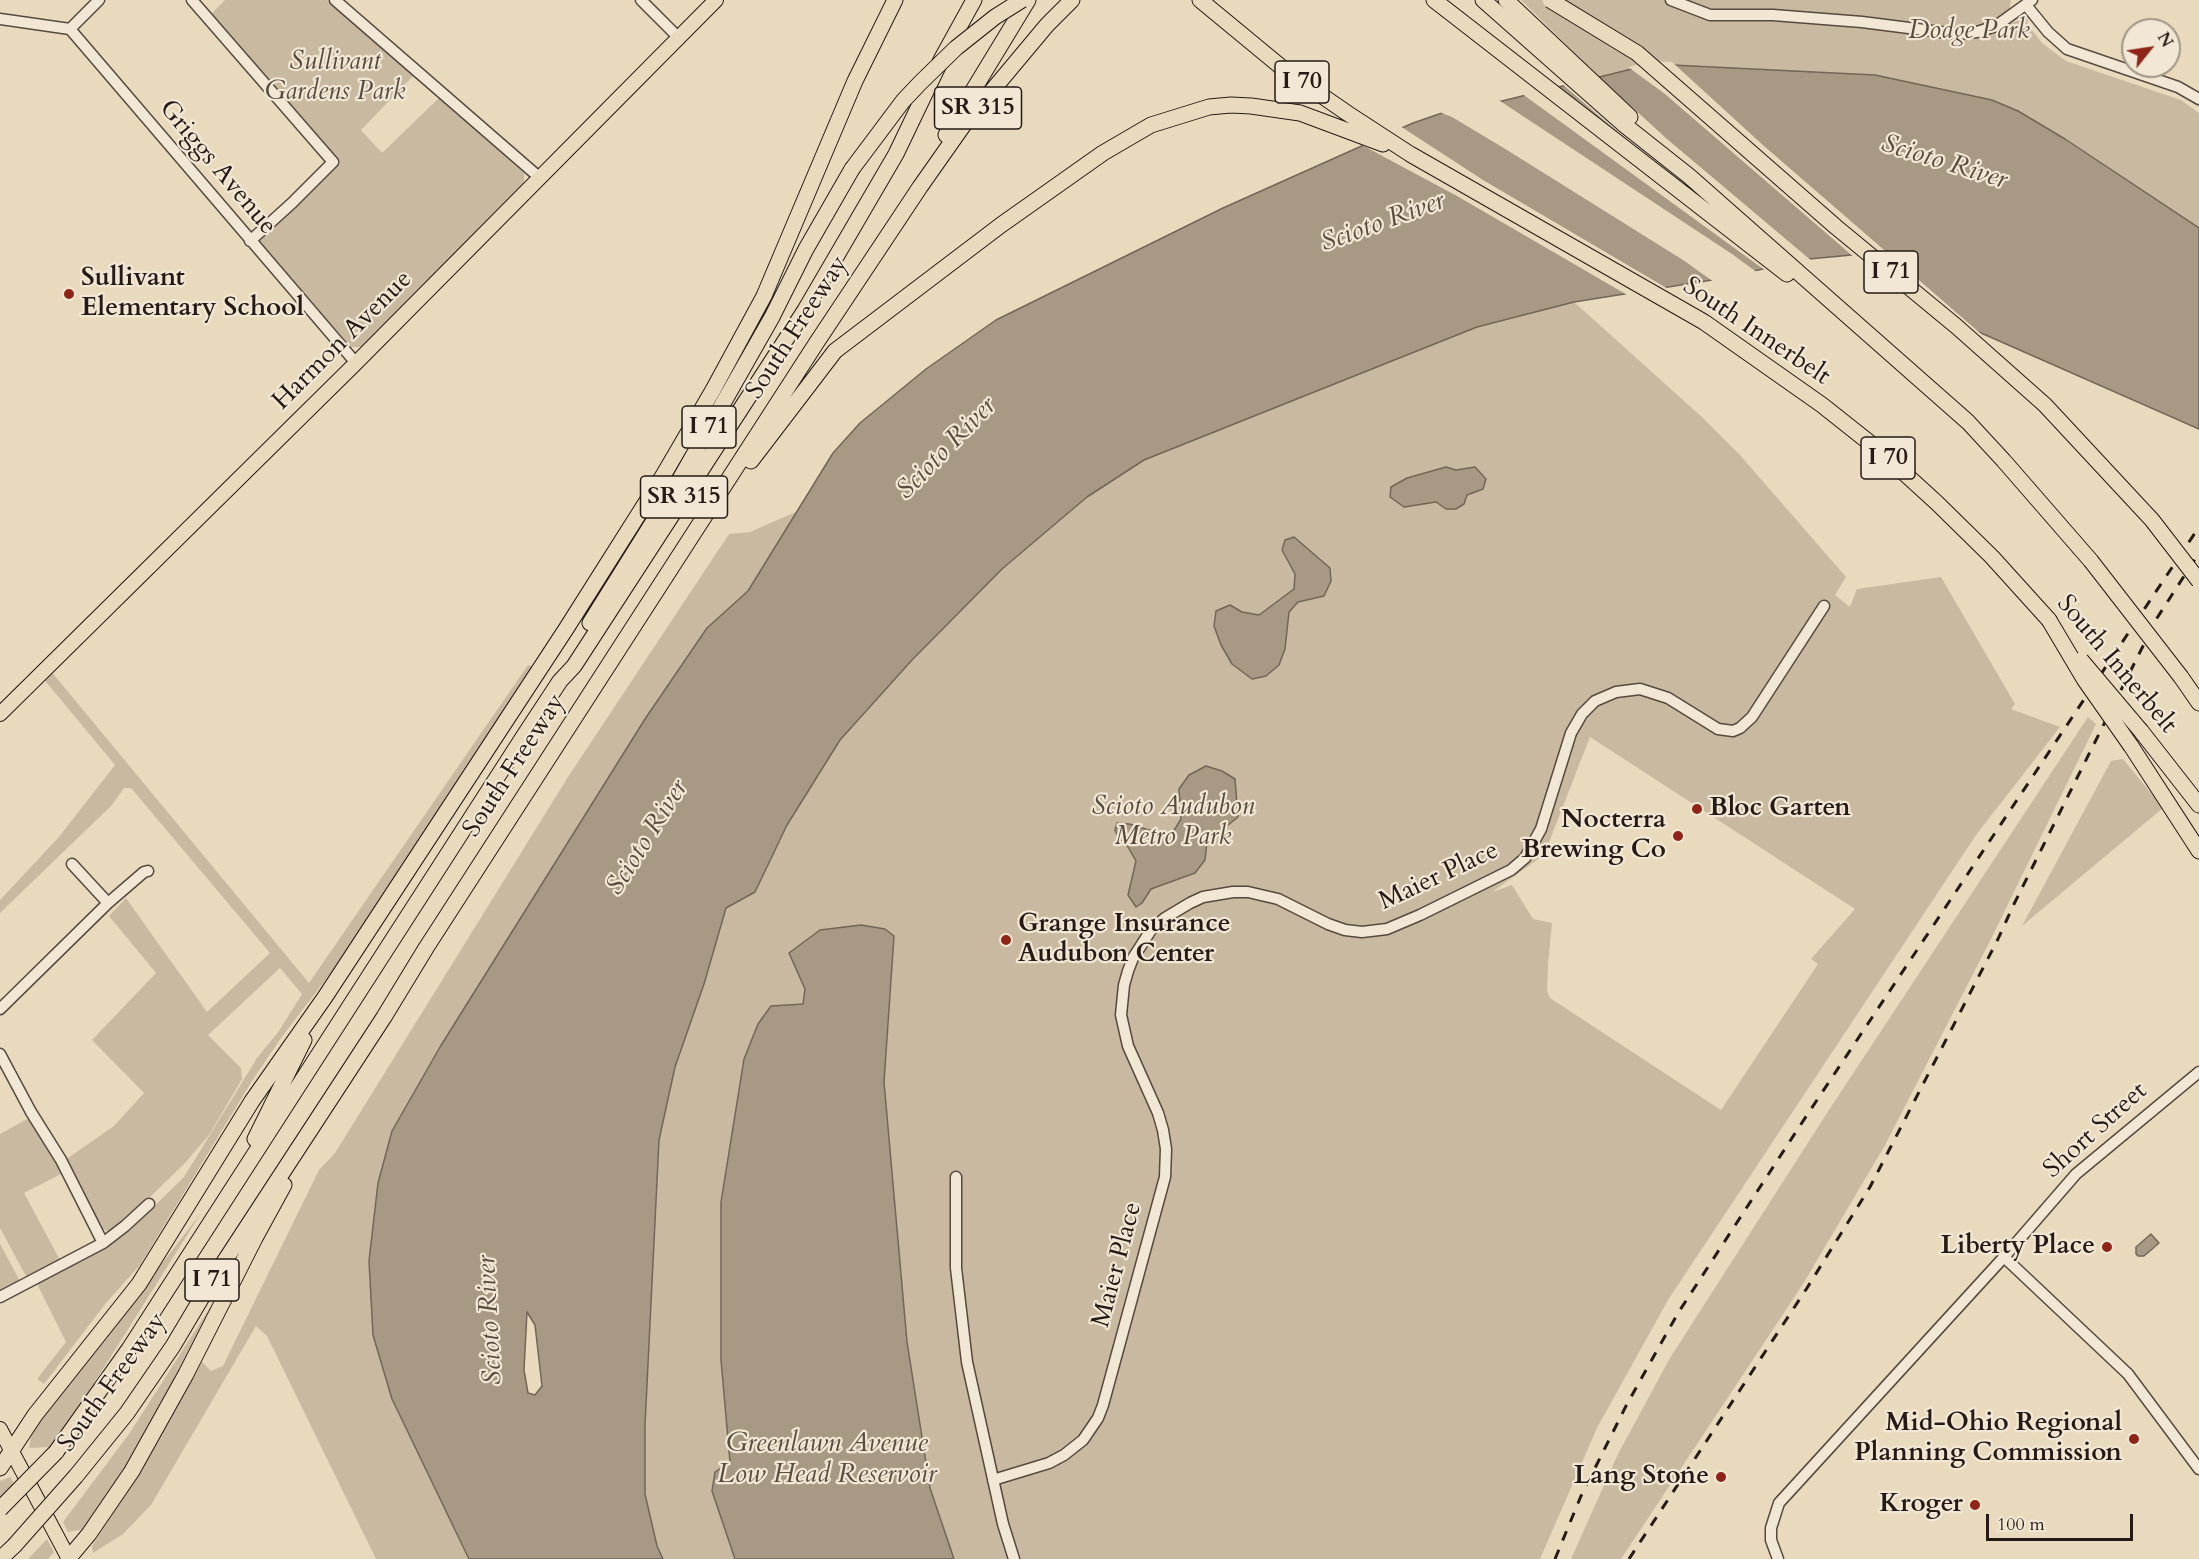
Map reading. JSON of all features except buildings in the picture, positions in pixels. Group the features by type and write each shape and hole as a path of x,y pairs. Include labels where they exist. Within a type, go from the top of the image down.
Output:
{"highway":[{"path":"0,1468 35,1415 139,1284 246,1111 325,997 566,629 657,483 713,390 764,296 855,81 895,0"},
{"name":"South Freeway","path":"0,1509 56,1452 129,1349 560,681 574,666 805,310 896,154 942,58 974,0"},
{"name":"I 71","path":"560,681 567,660 680,479 772,317 806,249 852,169 903,101 920,83 956,48 995,17 1022,0"},
{"path":"895,224 1028,0"},
{"name":"South Freeway","path":"0,1559 76,1476 127,1413 173,1346 211,1282 895,224 965,123 1072,0"},
{"name":"South Innerbelt","path":"1200,0 1286,71 1410,154 1704,322 1822,405 1880,452 1992,557 2049,620 2199,805"},
{"path":"1434,0 1735,236 1853,320"},
{"name":"South Innerbelt","path":"1483,0 1968,422 2091,561 2199,703"},
{"path":"1506,0 1630,117 1647,141"},
{"name":"I 71","path":"1550,0 1637,53 2045,405 2152,520 2199,581"},
{"name":"I 71","path":"670,570 836,351 1001,225 1131,135 1187,112 1231,105 1300,113 1410,154"},
{"path":"2049,620 2084,679 2131,746 2199,851"},
{"path":"2181,677 2199,697"},
{"path":"223,1204 325,997"},
{"path":"69,1559 132,1471 186,1374 255,1238 342,1080"}],"main road":[{"name":"Harmon Avenue","path":"0,714 356,363 717,0"},
{"path":"0,1429 69,1559"}],"street":[{"path":"0,19 70,29 99,0"},
{"path":"192,0 333,162 250,241"},
{"path":"335,0 540,178"},
{"path":"640,0 679,38"},
{"path":"1671,0 1710,15 1773,15 1862,22 1956,34 1977,32 1996,26 2029,2 2048,32 2067,49 2178,87 2199,99"},
{"name":"Griggs Avenue","path":"70,29 356,363"},
{"name":"Maier Place","path":"993,1480 1049,1463 1074,1448 1090,1430 1103,1405 1165,1177 1166,1149 1163,1130 1158,1113 1128,1046 1121,1016 1124,985 1128,971 1133,958 1151,930 1164,918 1190,903 1203,897 1233,892 1248,892 1278,899 1328,924 1353,931 1387,929 1420,915 1511,870 1525,858 1541,829 1571,733 1582,714 1595,701 1616,692 1640,689 1668,698 1718,729 1733,731 1752,717 1824,606"},
{"path":"72,864 108,903"},
{"path":"0,1009 108,903 148,871"},
{"path":"0,1054 31,1112 61,1160 103,1243"},
{"name":"Short Street","path":"1778,1559 1771,1540 1771,1528 1779,1503 2004,1257 2076,1174 2199,1072"},
{"path":"956,1177 956,1268 964,1340 978,1419 1003,1524 1014,1559"},
{"path":"0,1297 103,1243 149,1204"},
{"path":"2004,1257 2128,1374 2199,1469"}],"green space":[{"name":"Sullivant Gardens Park","path":"225,0 327,0 413,76 361,130 382,153 439,98 524,173 524,189 363,347 351,347 258,239 330,173 334,158 211,14"},
{"name":"Dodge Park","path":"1521,0 2011,0 2007,24 2027,18 2028,25 2042,43 2066,61 2181,100 2199,113 2199,228 2065,139 2018,111 1875,75 1652,64 1599,77"},
{"name":"Scioto Audubon Metro Park","path":"1574,302 1703,418 1740,455 1846,577 1835,595 1850,607 1857,589 1941,577 2015,704 2011,709 2060,727 1976,835 1668,1300 1597,1428 1540,1559 954,1559 930,1488 907,1342 884,1082 892,974 789,953 805,989 803,1004 721,1202 721,1360 730,1462 712,1491 735,1559 663,1559 657,1546 645,1494 645,1425 659,1140 675,1067 704,984 726,908 755,892 787,825 840,740 912,660 1002,569 1087,497 1144,460 1477,327","holes":["1590,737 1855,909 1811,959 1818,964 1721,1110 1550,998 1547,991 1552,923 1533,919 1512,885 1492,892 1544,855"]},
{"path":"798,511 748,591 707,628 645,719 440,1047 392,1131 378,1183 369,1261 392,1399 469,1559 376,1559 267,1336 256,1326 151,1505 123,1534 93,1553 92,1546 134,1482 202,1362 211,1371 223,1366 319,1170 335,1153 568,777 729,534 750,532"},
{"path":"528,665 546,671 391,894 281,1038 252,1081 140,1265 106,1303 44,1384 37,1379 66,1342 37,1284 98,1251 129,1231 184,1177 257,1058 279,1031 302,994 280,968 208,1035 241,1068 242,1079 209,1135 185,1163 117,1229 108,1231 101,1229 65,1160 114,1126 144,1093 92,1040 156,973 109,916 126,898 207,1012 270,953 131,788 124,788 112,805 0,913 0,900 58,838 115,765 42,677 50,670 309,983"},
{"path":"2088,717 2096,724 1989,943 1884,1147 1803,1284 1621,1559 1571,1559 1618,1454 1670,1358 1829,1110"},
{"path":"2123,759 2163,808 2022,926 2111,761"},
{"path":"31,1117 65,1172 24,1193 60,1260 27,1278 0,1228 0,1134"},
{"path":"201,1213 81,1404 51,1447 29,1448 31,1437 42,1419"},
{"path":"0,1244 20,1281 0,1291"},
{"path":"218,1295 221,1296 147,1436 85,1529 68,1532 63,1522 129,1434"},
{"path":"10,1477 17,1489 0,1507 0,1481"},
{"path":"47,1539 54,1552 48,1559 28,1559"}],"water":[{"name":"Scioto River","path":"1652,64 1875,75 1992,100 2018,111 2065,139 2199,228 2199,429 1972,329 1873,253 1809,259 1712,280 1574,302 1477,327 1144,460 1087,497 1002,569 912,660 840,740 787,825 755,892 726,908 704,984 675,1067 659,1140 645,1425 645,1494 657,1546 663,1559 469,1559 392,1399 373,1335 369,1261 378,1183 392,1131 440,1047 645,719 707,628 748,591 833,453 860,423 926,369 996,320 1223,208 1413,123 1442,113 1502,101","holes":["527,1312 535,1325 542,1386 535,1395 528,1393 524,1370"]},
{"path":"1446,467 1456,470 1475,467 1486,479 1483,489 1467,495 1464,504 1456,509 1446,509 1436,502 1404,507 1390,497 1391,487 1407,478"},
{"path":"1294,537 1330,568 1331,581 1324,596 1298,602 1289,612 1285,649 1279,665 1266,676 1252,679 1232,664 1221,645 1214,626 1216,611 1230,605 1242,612 1259,615 1294,589 1295,574 1282,550 1285,540"},
{"path":"1206,766 1222,771 1235,779 1238,817 1207,842 1205,860 1195,873 1151,889 1142,903 1136,907 1128,895 1136,861 1128,847 1118,837 1115,830 1117,823 1129,824 1162,834 1173,832 1181,819 1179,789 1189,775"},
{"name":"Greenlawn Avenue Low Head Reservoir","path":"861,925 885,929 894,936 884,1082 907,1342 930,1488 954,1559 735,1559 712,1491 715,1472 730,1462 721,1360 721,1202 744,1059 758,1024 771,1006 803,1004 805,989 789,953 820,930"},
{"path":"2151,1234 2159,1243 2144,1256 2138,1256 2136,1247"}],"pier":[{"path":"1652,61 1672,62 1764,146 1987,339 1970,331 1872,256 1855,258 1665,94 1628,67"},
{"path":"1597,75 1667,139 1813,262 1766,271 1521,93 1554,85 1642,153 1561,83"},
{"path":"1497,99 1758,273 1714,282 1683,260 1507,150 1452,117 1437,111"},
{"path":"1400,126 1483,180 1670,290 1629,296 1457,196 1360,144"}],"railway":[{"path":"1555,1559 1581,1496 1627,1404 1678,1313 1807,1115 2199,527"},
{"path":"1629,1559 1807,1288 1870,1187 1998,939 2157,618 2199,553"}],"place":[{"name":"Sullivant Elementary School","path":"69,294"},
{"name":"Bloc Garten","path":"1697,809"},
{"name":"Nocterra Brewing Co","path":"1678,836"},
{"name":"Grange Insurance Audubon Center","path":"1006,940"},
{"name":"Liberty Place","path":"2107,1247"},
{"name":"Mid-Ohio Regional Planning Commission","path":"2134,1439"},
{"name":"Lang Stone","path":"1721,1477"},
{"name":"Kroger","path":"1975,1505"}]}
